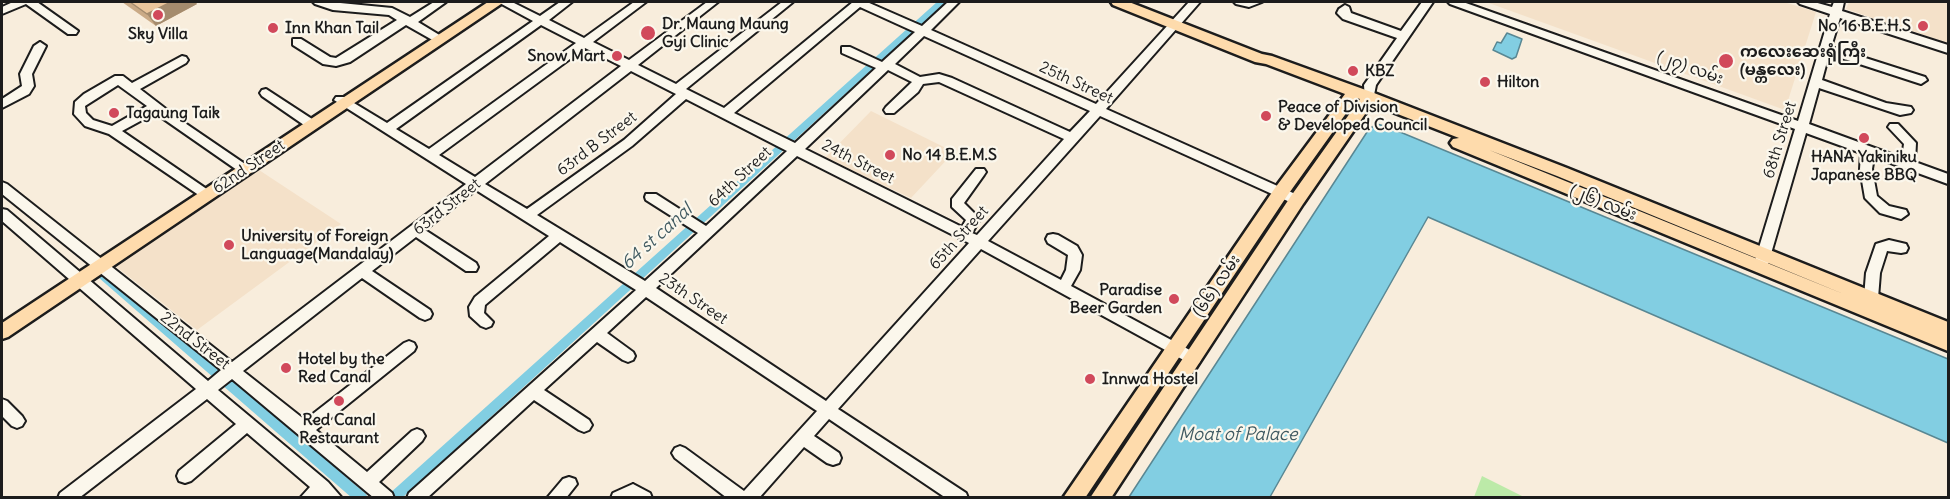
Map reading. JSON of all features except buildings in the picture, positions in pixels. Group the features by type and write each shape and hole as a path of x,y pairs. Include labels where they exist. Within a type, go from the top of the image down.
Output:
{"main road":[{"name":"62nd Street","path":"438,38 489,2"},
{"name":"62nd Street","path":"2,332 98,264 342,101 497,2"},
{"name":"(၂၆) လမ်း","path":"1118,2 1260,59 1264,64 1361,95 1761,261 1948,344"},
{"name":"(၆၆) လမ်း","path":"1073,498 1281,192 1361,95"},
{"name":"(၆၆) လမ်း","path":"1100,498 1297,200 1361,95"},
{"name":"62nd Street","path":"204,194 342,101"},
{"name":"(၂၆) လမ်း","path":"1761,261 1871,298 1948,329"},
{"name":"62nd Street","path":"2,324 78,278"}],"street":[{"path":"2,11 21,2"},
{"path":"30,2 72,31"},
{"path":"320,2 392,12 438,38"},
{"path":"392,12 400,2"},
{"path":"297,42 327,61 336,62 346,59 441,2"},
{"name":"24th Street","path":"504,2 979,242 1194,359"},
{"path":"387,129 567,2"},
{"path":"430,155 641,2"},
{"name":"63rd Street","path":"66,498 712,2"},
{"name":"63rd B Street","path":"528,216 628,142 680,92 788,2"},
{"path":"724,115 859,2"},
{"name":"25th Street","path":"859,2 1297,200"},
{"name":"64th Street","path":"415,498 596,333 638,284 918,27 954,2"},
{"name":"65th Street","path":"748,498 1195,2"},
{"path":"1240,2 1249,4 1256,2"},
{"name":"(၆၆) လမ်း","path":"1361,95 1427,2"},
{"name":"(၂၇) လမ်း","path":"1454,2 1948,179"},
{"path":"1804,2 1838,7 1948,49"},
{"name":"68th Street","path":"1761,261 1838,7"},
{"path":"1345,9 1343,13 1347,15 1403,36"},
{"path":"2,104 25,91 28,86 26,74 40,46"},
{"path":"1825,49 1921,80"},
{"path":"846,50 919,81 939,78 948,81 1072,138"},
{"path":"131,89 182,60"},
{"path":"204,194 113,131 89,123 80,114 79,105 88,96 119,79 241,167"},
{"path":"890,110 914,89 919,81"},
{"path":"1815,82 1882,106 1900,111 1907,110"},
{"path":"266,93 309,122"},
{"name":"23th Street","path":"342,101 638,284 960,498"},
{"path":"113,131 155,107"},
{"path":"1894,127 1910,143 1908,165"},
{"path":"1869,150 1866,169 1871,198 1885,210 1901,214"},
{"path":"964,235 973,219 957,204 958,199 980,172"},
{"name":"22nd Street","path":"2,187 98,264 220,379 247,424 328,492"},
{"path":"651,197 700,229"},
{"name":"22nd Street","path":"2,214 78,278 220,379 305,429 384,496"},
{"path":"416,231 471,267"},
{"path":"486,322 477,316 476,307 480,301 559,235"},
{"path":"1053,239 1072,250 1075,255 1073,270 1063,288"},
{"path":"1871,298 1873,273 1881,248 1889,245 1901,248"},
{"path":"362,271 425,314"},
{"path":"596,333 628,356"},
{"path":"305,429 409,348"},
{"path":"533,391 585,425"},
{"path":"2,406 17,421"},
{"path":"185,476 247,424"},
{"path":"368,482 417,436"},
{"path":"803,437 833,458"},
{"path":"680,453 740,498"},
{"path":"555,498 569,483"},
{"path":"619,498 633,491 644,498"},
{"path":"308,498 328,492"}],"shaded area":[{"name":"ကလေးဆေးရုံကြီး (မန္တလေး)","path":"1486,2 1784,2 1816,12 1785,110"},
{"name":"No 16 B.E.H.S","path":"1849,2 1948,2 1948,43 1846,9"},
{"name":"No 14 B.E.M.S","path":"871,111 954,152 911,198 825,158"},
{"name":"University of Foreign Language(Mandalay)","path":"259,170 341,224 197,330 114,265"}],"green space":[{"path":"1482,476 1524,497 1474,497"}],"water":[{"path":"1507,33 1522,39 1516,57 1512,59 1493,50 1497,42 1501,43"},
{"name":"Moat of Palace","path":"1377,124 1948,359 1948,443 1428,217 1270,497 1129,497 1369,129"}],"waterway":[{"name":"64 st canal","path":"393,498 942,2"},
{"path":"95,268 362,498"}],"place":[{"name":"Sky Villa","path":"158,15"},
{"name":"No 16 B.E.H.S","path":"1923,26"},
{"name":"Inn Khan Tail","path":"273,28"},
{"name":"Dr. Maung Maung Gyi Clinic","path":"648,33"},
{"name":"Snow Mart","path":"617,56"},
{"name":"ကလေးဆေးရုံကြီး (မန္တလေး)","path":"1726,61"},
{"name":"KBZ","path":"1353,71"},
{"name":"Hilton","path":"1485,82"},
{"name":"Tagaung Taik","path":"114,113"},
{"name":"Peace of Division & Developed Council","path":"1266,116"},
{"name":"HANA Yakiniku Japanese BBQ","path":"1864,138"},
{"name":"No 14 B.E.M.S","path":"890,155"},
{"name":"University of Foreign Language(Mandalay)","path":"229,245"},
{"name":"Paradise Beer Garden","path":"1174,299"},
{"name":"Hotel by the Red Canal","path":"286,368"},
{"name":"Innwa Hostel","path":"1090,379"},
{"name":"Red Canal Restaurant","path":"339,401"}]}
